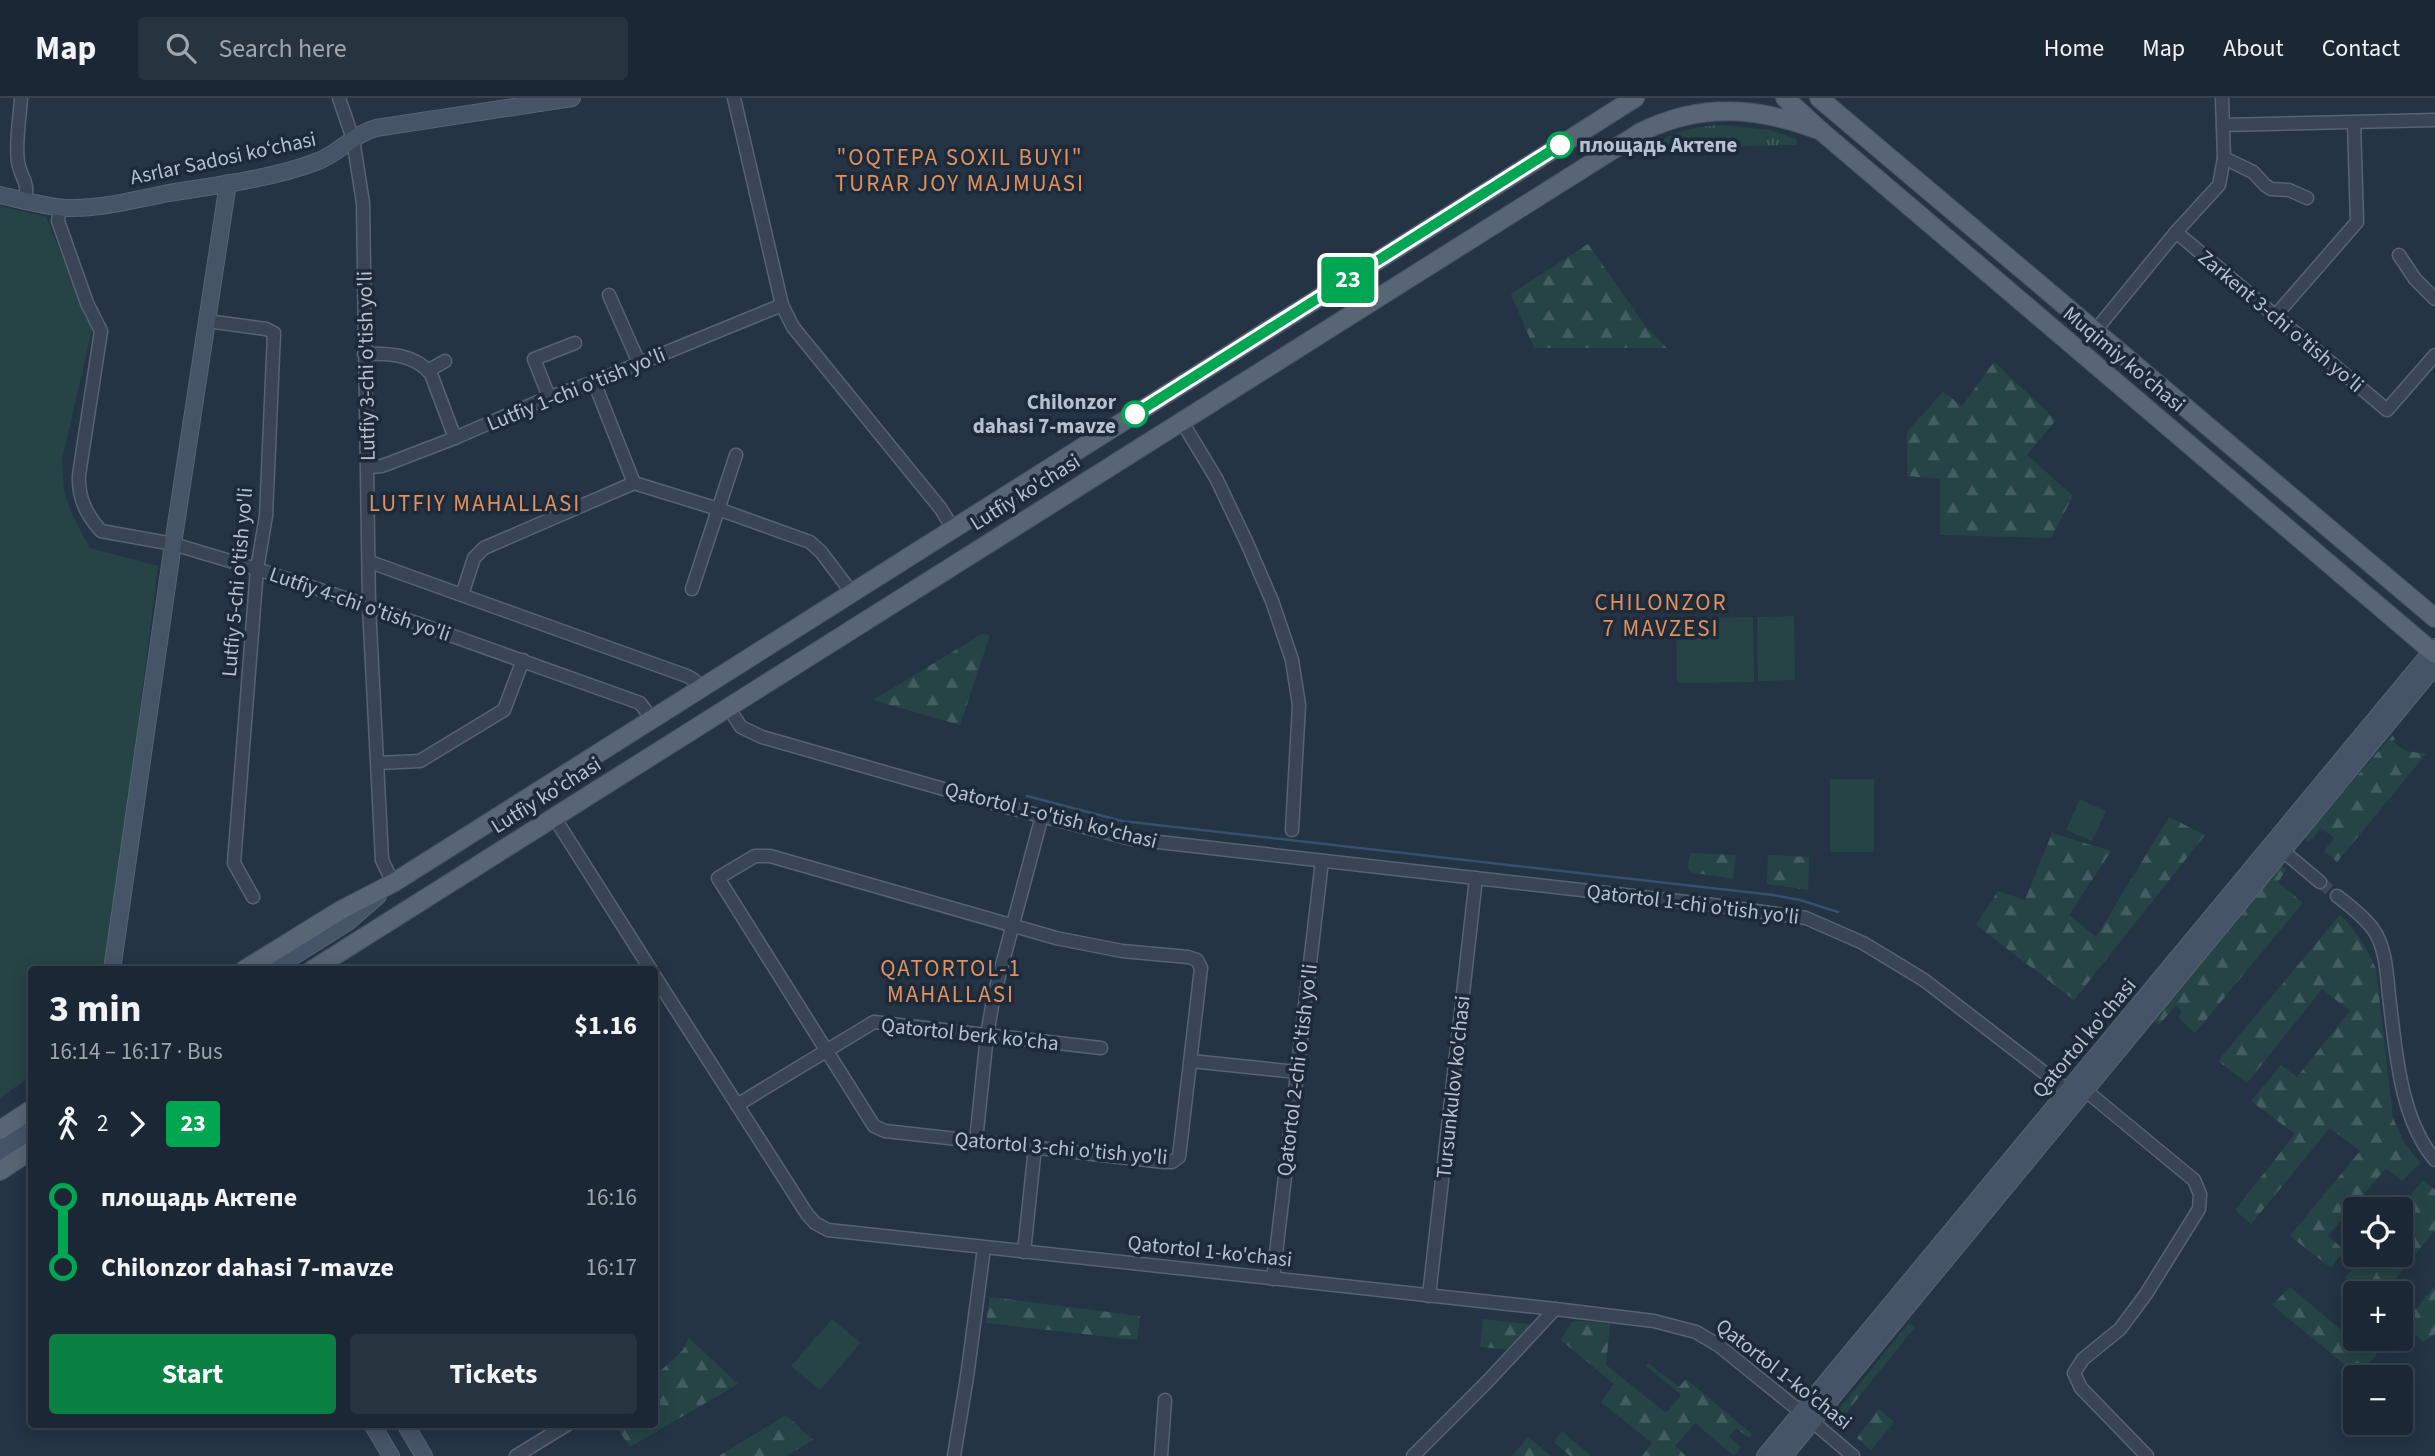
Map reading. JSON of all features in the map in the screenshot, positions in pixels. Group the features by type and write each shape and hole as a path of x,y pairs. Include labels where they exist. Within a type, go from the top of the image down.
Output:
{"main road":[{"name":"Lutfiy ko'chasi","path":"250,966 341,910 393,883 1635,98"},
{"name":"Muqimiy ko'chasi","path":"1785,98 2434,654"},
{"name":"Muqimiy ko'chasi","path":"1819,98 2435,618"},
{"path":"1837,98 1859,132"},
{"name":"Lutfiy ko'chasi","path":"318,966 1598,158 1660,123 1704,111 1751,112 1795,121 1821,131"},
{"path":"1245,344 1242,354 1244,363 1252,370 1261,371"},
{"path":"2092,361 2100,363 2108,359 2110,344"},
{"path":"1174,389 1184,389 1193,394 1195,404 1187,417"},
{"path":"2281,522 2297,502"},
{"path":"463,839 460,847 462,856 479,864"},
{"path":"0,1130 28,1112"},
{"path":"0,1171 28,1153"}],"street":[{"path":"21,98 18,157 20,169 28,185 25,200"},
{"name":"Lutfiy 3-chi o'tish yo'li","path":"339,98 353,139 363,203 369,606 382,860 393,883"},
{"name":"Asrlar Sadosi ko‘chasi","path":"0,195 60,207 96,206 228,183 319,161 376,128 572,98"},
{"path":"734,98 782,305 793,327 940,509 953,529"},
{"path":"2095,331 2176,232 2219,185 2224,158 2222,98"},
{"path":"2223,124 2435,120"},
{"path":"2276,315 2357,222 2354,122"},
{"path":"2224,158 2253,172 2265,186 2289,190 2307,198"},
{"path":"113,966 228,183"},
{"name":"Lutfiy 4-chi o'tish yo'li","path":"60,207 58,221 87,303 101,331 78,491 82,504 101,531 173,544 369,606 640,704 652,719"},
{"name":"Zarkent 3-chi o'tish yo'li","path":"2176,232 2387,410 2435,355"},
{"path":"2399,255 2415,279 2435,299"},
{"path":"609,295 639,363"},
{"name":"Lutfiy 1-chi o'tish yo'li","path":"368,467 382,466 455,439 549,397 594,382 782,305"},
{"name":"Lutfiy 5-chi o'tish yo'li","path":"207,321 266,329 274,333 266,516 257,569 234,863 253,897"},
{"path":"549,397 534,359 575,343"},
{"path":"364,354 381,353 405,357 421,364 428,371 455,439"},
{"path":"428,371 445,361"},
{"path":"594,382 634,483"},
{"path":"1187,417 1272,601 1292,660 1299,705 1292,830"},
{"path":"692,589 736,455"},
{"path":"462,595 474,558 484,548 634,483 810,542 828,560 852,593"},
{"name":"Lutfiy 4-chi o'tish yo'li","path":"370,562 687,676 702,688"},
{"name":"Qatortol ko'chasi","path":"1765,1456 1807,1417 2434,654"},
{"path":"378,763 420,761 504,710 523,660"},
{"name":"Qatortol 1-o'tish ko'chasi","path":"728,707 741,727 762,737 1132,839 1476,878"},
{"path":"976,1141 987,1035 996,985 1042,816"},
{"path":"554,817 648,966"},
{"path":"2278,847 2320,882"},
{"name":"Qatortol 3-chi o'tish yo'li","path":"770,856 1012,925 1098,947 1197,960 1201,968 1191,1061 1181,1147 1179,1157 1174,1161 880,1130 867,1117 718,878 748,858 770,856"},
{"name":"Qatortol 2-chi o'tish yo'li","path":"1273,1279 1322,861"},
{"name":"Qatortol 1-chi o'tish yo'li","path":"1476,878 1806,918 1863,943 1905,967 2077,1090 2194,1180 2200,1195 2199,1209 2146,1294 2120,1329 2082,1359 2074,1373 2081,1388 2147,1456"},
{"name":"Tursunkulov ko'chasi","path":"1429,1296 1476,878"},
{"name":"Lutfiy ko'chasi","path":"278,966 348,922 393,883"},
{"path":"2337,896 2374,930 2386,965 2398,1069 2404,1096 2426,1149 2435,1160"},
{"path":"117,944 121,966"},
{"name":"Qatortol 1-ko'chasi","path":"658,981 807,1214 819,1225 836,1232 1660,1322 1696,1332 1718,1345 1853,1456"},
{"name":"Qatortol berk ko'cha","path":"737,1105 874,1021 1101,1048"},
{"path":"1191,1061 1297,1072"},
{"path":"0,1150 28,1132"},
{"path":"1024,1252 1035,1147"},
{"path":"954,1456 984,1248"},
{"path":"1413,1456 1488,1382 1555,1309"},
{"path":"1161,1456 1165,1400"},
{"name":"Qatortol ko'chasi","path":"1784,1456 1807,1417"},
{"path":"374,1428 391,1456"},
{"path":"407,1428 424,1456"},
{"path":"516,1456 562,1428"}],"green space":[{"path":"1723,125 1770,130 1797,139 1796,145 1741,146 1741,141 1733,141 1732,146 1699,147 1698,143 1690,143 1689,147 1668,148 1660,142 1690,129"},
{"path":"0,206 46,217 92,330 62,460 64,491 73,517 90,548 158,566 107,966 28,966 28,1078 0,1098"},
{"path":"1588,244 1647,328 1667,348 1534,348 1511,294"},
{"path":"1994,362 2056,420 2027,455 2073,496 2051,538 1940,535 1940,479 1907,476 1907,432 1943,392 1962,406"},
{"path":"1794,616 1795,680 1758,681 1757,617"},
{"path":"1753,617 1754,682 1677,683 1676,619 1713,618 1713,645 1714,618"},
{"path":"982,634 990,635 960,725 873,700"},
{"path":"2392,735 2395,739 2393,742 2406,751 2426,754 2337,862 2324,851 2334,838 2321,828 2309,842 2304,838"},
{"path":"1830,779 1874,779 1874,852 1830,852"},
{"path":"2080,799 2106,811 2092,841 2066,830"},
{"path":"2169,817 2205,835 2074,1000 1976,925 1998,891 2025,900 2052,833 2111,851 2069,915 2096,937"},
{"path":"1690,853 1736,855 1733,879 1690,872"},
{"path":"1768,855 1809,857 1808,890 1767,884"},
{"path":"2279,864 2286,870 2278,882 2303,903 2195,1033 2178,1017 2182,1012 2176,1005 2159,1025 2152,1020"},
{"path":"2340,915 2361,940 2376,969 2393,1118 2404,1142 2420,1163 2402,1181 2386,1168 2361,1197 2343,1197 2343,1218 2328,1236 2343,1251 2331,1268 2290,1236 2360,1151 2330,1128 2251,1224 2235,1210 2295,1134 2251,1101 2281,1065 2297,1077 2350,1011 2322,989 2247,1083 2218,1061"},
{"path":"2423,1180 2435,1190 2435,1230 2413,1257 2413,1197 2410,1197"},
{"path":"2354,1267 2405,1267 2394,1281 2349,1281 2345,1278"},
{"path":"2435,1285 2435,1334 2423,1342 2413,1333 2413,1307 2416,1309"},
{"path":"2290,1287 2343,1331 2343,1351 2379,1351 2368,1365 2346,1365 2272,1305"},
{"path":"990,1297 1140,1316 1137,1340 986,1323"},
{"path":"832,1319 861,1343 820,1390 791,1366"},
{"path":"1483,1319 1536,1325 1511,1350 1480,1347"},
{"path":"1572,1322 1610,1324 1606,1365 1666,1413 1681,1395 1646,1366 1648,1363 1679,1387 1686,1379 1752,1434 1749,1438 1736,1428 1729,1437 1741,1447 1734,1456 1695,1423 1675,1446 1686,1456 1642,1456 1652,1443 1601,1402 1614,1384 1561,1340"},
{"path":"1909,1323 1915,1327 1837,1424 1831,1419"},
{"path":"689,1338 738,1384 630,1447 617,1428 658,1428 658,1373 683,1350"},
{"path":"1879,1409 1894,1422 1871,1450 1857,1438"},
{"path":"786,1415 813,1440 786,1456 719,1456"},
{"path":"1562,1431 1591,1456 1570,1456 1554,1442"},
{"path":"1528,1437 1551,1456 1512,1456"}],"waterway":[{"path":"1027,796 1122,821 1773,895 1838,912"}],"tunnel":[{"path":"2320,882 2337,896"}],"bus line":[{"name":"23","path":"1135,414 1560,145"}],"place":[{"name":"площадь Актепе","path":"1560,145"},
{"name":"Chilonzor dahasi 7-mavze","path":"1135,414"}],"district":[{"name":"\"OQTEPA SOXIL BUYI\" TURAR JOY MAJMUASI","path":"960,170"},
{"name":"LUTFIY MAHALLASI","path":"475,503"},
{"name":"CHILONZOR 7 MAVZESI","path":"1661,615"},
{"name":"QATORTOL-1 MAHALLASI","path":"951,981"}]}
